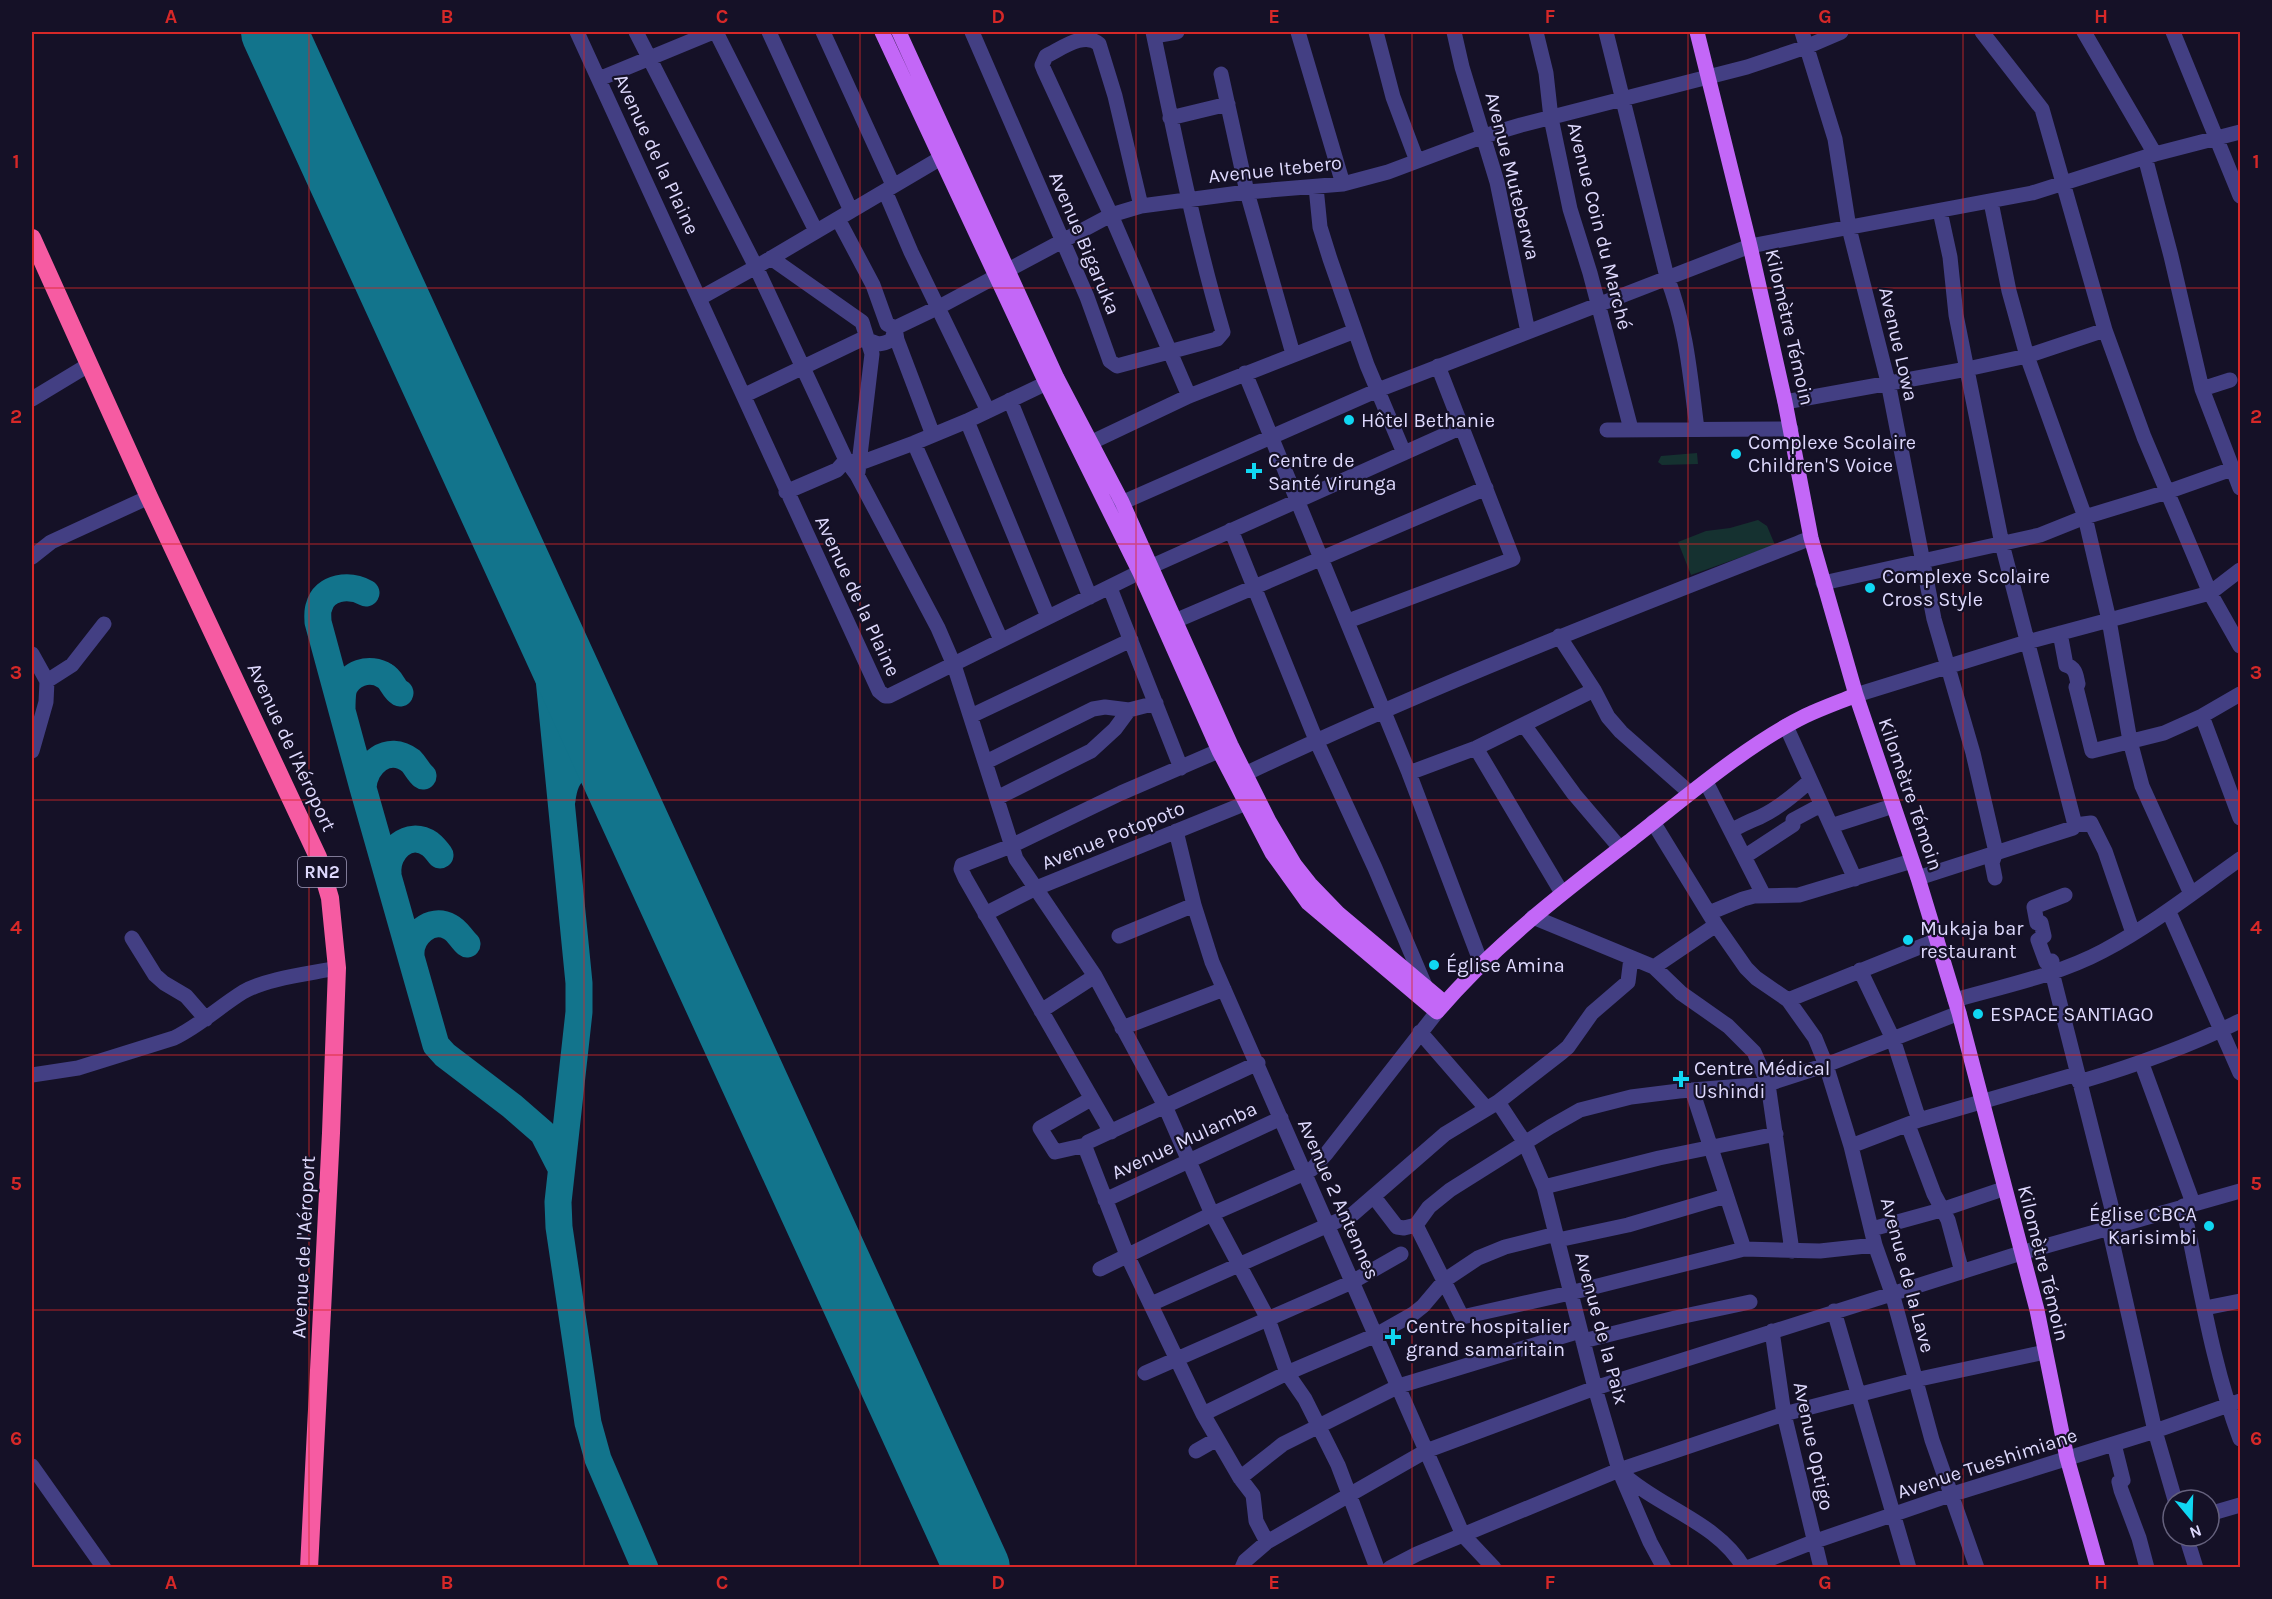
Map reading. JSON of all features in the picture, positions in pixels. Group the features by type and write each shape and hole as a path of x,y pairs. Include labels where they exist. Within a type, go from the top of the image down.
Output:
{"highway":[{"name":"Avenue de l'Aéroport","path":"32,238 149,497 318,857 330,898 337,968 309,1568"}],"main road":[{"path":"882,32 947,154"},
{"path":"898,32 947,154 1001,272 1115,505 1251,801 1295,865 1313,897 1441,1007"},
{"name":"Kilomètre Témoin","path":"1697,32 1750,246 1791,429 1811,538 1856,695 1918,878 1957,1006 1980,1102 2037,1310 2067,1458 2098,1568"},
{"path":"1052,380 1092,442 1115,505"},
{"path":"1145,570 1175,621 1225,748 1245,774 1251,801"},
{"path":"1441,1007 1481,963 1533,917 1690,794 1786,726 1806,715 1856,695"},
{"path":"1313,897 1338,913 1426,988 1441,1007"}],"street":[{"name":"Avenue de la Plaine","path":"577,32 745,395 786,492 881,694 889,696 1145,570 1461,427"},
{"path":"636,32 756,267 803,366 938,628 954,665 1016,859 1034,889 1095,976 1165,1106 1212,1214 1268,1318 1287,1373 1305,1399 1319,1426 1350,1494 1377,1568"},
{"path":"599,79 649,56 714,32 816,231"},
{"path":"769,32 897,340 933,435"},
{"path":"823,32 889,188 911,252 988,411"},
{"name":"Avenue Bigaruka","path":"972,32 1087,297 1113,364 1116,366 1218,339 1223,332 1199,249 1189,200"},
{"path":"1177,32 1154,34 1189,200"},
{"path":"1298,32 1343,184"},
{"path":"1376,32 1393,97 1417,161"},
{"name":"Avenue Muteberwa","path":"1454,32 1506,220 1528,332"},
{"name":"Avenue Coin du Marché","path":"1536,32 1546,73 1551,118 1570,209 1590,273 1631,429"},
{"path":"1606,32 1667,277 1679,309 1697,429"},
{"name":"Avenue Itebero","path":"868,336 870,328 881,324 891,326 939,307 1111,215 1141,206 1246,192 1343,184 1388,172 1484,136 1709,75 1747,67 1804,39 1841,32"},
{"path":"1982,32 2040,106 2105,330 2144,437 2210,593 2241,646"},
{"path":"2084,32 2150,156 2202,389 2241,488"},
{"path":"2173,32 2241,196"},
{"path":"1141,206 1103,53 1093,38 1083,38 1046,56 1042,65 1111,215 1168,352 1189,396"},
{"name":"Avenue Lowa","path":"1804,39 1835,139 1849,228 1888,382 1934,619 1973,753 1995,852 1992,863 1995,878"},
{"path":"1221,74 1246,192 1293,354"},
{"path":"1170,118 1228,104"},
{"path":"1115,505 1378,390 1750,246 1991,202 2063,185 2150,156 2241,132"},
{"path":"700,298 947,154"},
{"path":"1316,187 1320,227 1355,331 1404,453"},
{"path":"1991,202 2009,291 2027,356 2085,517 2109,620 2130,741 2143,789 2191,894"},
{"path":"1940,211 1950,257 1955,311 2002,544 2075,825"},
{"path":"771,258 862,322 868,336 872,354 854,466"},
{"path":"1785,402 2027,356 2105,330"},
{"path":"1092,442 1189,396 1355,331"},
{"path":"745,395 868,336"},
{"path":"32,399 90,364"},
{"path":"1348,621 1514,559 1438,366"},
{"path":"1245,373 1409,773 1454,897 1481,963"},
{"path":"786,492 837,470 854,466 967,421 1052,380"},
{"path":"2202,389 2230,380"},
{"path":"1010,400 1090,597"},
{"path":"967,421 1048,617"},
{"path":"1606,430 1791,429"},
{"path":"914,443 1001,640"},
{"path":"1823,583 2044,534 2085,517 2232,469"},
{"path":"1175,621 1486,488"},
{"path":"32,556 61,537 149,497"},
{"path":"1231,530 1316,740 1375,868 1426,988"},
{"path":"1245,774 1316,740 1559,636 1811,538"},
{"path":"1856,695 2027,642 2210,593 2241,570"},
{"path":"1110,588 1181,768"},
{"path":"47,681 72,665 104,624"},
{"path":"2060,633 2066,665 2075,671 2078,684 2076,687 2092,751 2164,733 2202,716 2241,694"},
{"path":"1559,636 1594,690 1608,717 1621,732 1690,794"},
{"path":"971,716 1131,640"},
{"path":"32,654 47,681 45,702 32,751"},
{"path":"1409,773 1476,748 1594,690"},
{"path":"986,762 1093,709 1106,707 1129,710 1156,703"},
{"path":"997,798 1091,751 1115,729 1129,710"},
{"path":"2202,716 2241,818"},
{"path":"1524,725 1574,794 1620,848"},
{"path":"1786,726 1855,879"},
{"path":"1111,1132 965,878 961,869 962,865 1011,846 1121,793 1225,748"},
{"path":"1476,748 1562,893"},
{"path":"1731,831 1752,819 1759,818 1787,800 1810,781"},
{"path":"1706,782 1764,896"},
{"name":"Avenue Potopoto","path":"986,914 1034,889 1251,801"},
{"path":"1744,856 1793,825 1793,820 1821,805"},
{"path":"1831,826 1893,806"},
{"path":"1653,822 1746,968 1756,978 1788,1000 1937,940"},
{"path":"1918,878 2073,828 2075,825 2091,823 2105,851 2133,933"},
{"name":"Avenue 2 Antennes","path":"1176,831 1194,905 1212,962 1463,1535 1494,1568"},
{"path":"1374,1197 1397,1227 1416,1225 1429,1207 1450,1190 1581,1110 1631,1097 1768,1084 1826,1065 1893,1039 1957,1006 2103,951 2169,912 2241,859"},
{"path":"1654,967 1713,919 1743,899 1799,895 1912,861"},
{"path":"2065,895 2034,907 2037,923 2041,923 2044,936 2038,940 2046,962 2052,961 2052,972 2113,1226 2155,1431 2172,1488"},
{"path":"1119,936 1194,905"},
{"path":"2169,912 2241,1073"},
{"path":"1533,917 1654,967 1681,993 1743,1039 1754,1052 1768,1084 1792,1251"},
{"path":"132,938 155,975 186,996 206,1019"},
{"path":"1151,1304 1353,1214 1445,1134 1492,1105 1561,1053 1592,1013 1626,985 1629,979 1628,969 1631,958"},
{"path":"32,1075 78,1068 174,1038 244,992 264,984 337,968"},
{"path":"1860,970 1893,1039 1914,1122 1941,1210 1948,1220 1962,1272"},
{"path":"1041,1011 1095,976"},
{"path":"1122,1028 1224,989"},
{"name":"Avenue de la Lave","path":"1788,1000 1815,1038 1826,1065 1851,1146 1875,1245 1892,1293 1915,1380 1950,1495 1977,1568"},
{"path":"1100,1269 1212,1214 1312,1169 1441,1007"},
{"path":"1851,1146 1914,1122 1980,1102 2142,1064 2241,1021"},
{"name":"Avenue de la Paix","path":"1420,1032 1526,1143 1544,1187 1581,1336 1619,1470 1664,1568"},
{"path":"1091,1099 1040,1128 1055,1152 1086,1145 1258,1064"},
{"path":"2142,1064 2188,1204 2215,1359 2234,1404 2241,1439"},
{"path":"1692,1090 1744,1249"},
{"name":"Avenue Mulamba","path":"1105,1200 1281,1118"},
{"path":"1544,1187 1709,1146 1776,1134"},
{"path":"1086,1145 1127,1255 1203,1414 1240,1478 1253,1495 1256,1521 1267,1542"},
{"path":"1872,1228 1941,1210 2003,1189"},
{"path":"1242,1568 1245,1561 1267,1542 1426,1451 1595,1388 1834,1311 2021,1253 2188,1204 2241,1191"},
{"path":"1203,1414 1287,1373 1376,1335 1423,1306 1445,1280 1478,1258 1505,1247 1628,1225 1726,1196"},
{"path":"1416,1225 1462,1317 1570,1293 1744,1249 1820,1251 1875,1245"},
{"path":"1145,1373 1352,1282 1401,1254"},
{"path":"2205,1308 2241,1301"},
{"path":"1240,1478 1282,1444 1399,1386 1581,1336 1750,1302"},
{"path":"1834,1311 1909,1568"},
{"name":"Avenue Optigo","path":"1772,1331 1784,1414 1821,1568"},
{"path":"1389,1568 1619,1470 1784,1414 1915,1380 2044,1352"},
{"name":"Avenue Tueshimiane","path":"1745,1568 1950,1495 2234,1404"},
{"path":"1196,1451 1217,1439"},
{"path":"2114,1444 2123,1480 2120,1482 2121,1490 2139,1538 2146,1568"},
{"path":"1619,1470 1645,1492 1686,1515 1720,1539 1732,1550 1745,1568"},
{"path":"35,1475 104,1568"},
{"path":"2221,1511 2241,1505"},
{"path":"2190,1548 2196,1568"}],"green space":[{"path":"1697,453 1698,464 1662,465 1658,462 1661,456"},
{"path":"1758,520 1767,526 1775,545 1691,575 1678,542 1706,531 1730,528"}],"taxiway":[{"path":"366,593 353,588 332,591 322,600 318,610 318,622 436,1045 445,1055 512,1106 543,1133 561,1168"},
{"path":"539,611 545,638 579,983 579,1012 558,1202 559,1227 588,1423 598,1459 645,1568"},
{"path":"342,710 346,685 360,673 379,673 385,676 400,693"},
{"path":"363,788 368,771 373,764 386,755 394,754 411,761 423,776"},
{"path":"562,800 568,778 580,768 588,766 597,768 616,779"},
{"path":"388,873 388,865 395,850 407,841 422,840 431,845 440,855"},
{"path":"411,955 418,935 435,924 443,924 453,929 467,944"}],"runway":[{"path":"274,32 977,1568"}],"place":[{"name":"Hôtel Bethanie","path":"1349,420"},
{"name":"Complexe Scolaire Children'S Voice","path":"1736,454"},
{"name":"Centre de Santé Virunga","path":"1254,471"},
{"name":"Complexe Scolaire Cross Style","path":"1870,588"},
{"name":"Mukaja bar restaurant","path":"1908,940"},
{"name":"Église Amina","path":"1434,965"},
{"name":"ESPACE SANTIAGO","path":"1978,1014"},
{"name":"Centre Médical Ushindi","path":"1681,1079"},
{"name":"Église CBCA Karisimbi","path":"2209,1226"},
{"name":"Centre hospitalier grand samaritain","path":"1393,1337"}]}
